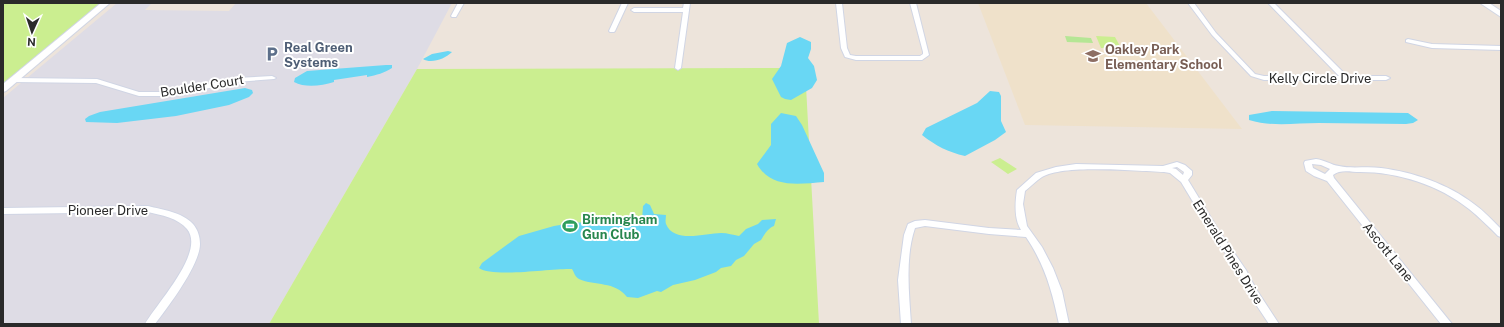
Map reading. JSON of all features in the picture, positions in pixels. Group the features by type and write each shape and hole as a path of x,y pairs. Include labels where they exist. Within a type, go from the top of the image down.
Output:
{"main road":[{"path":"3,89 106,3"}],"street":[{"path":"454,16 461,3"},
{"path":"612,31 624,3"},
{"path":"839,3 844,48 847,56 856,58 919,59 925,57 926,52 913,3"},
{"name":"Kelly Circle Drive","path":"1191,3 1214,34 1253,75 1271,78 1386,78"},
{"path":"1271,3 1345,78"},
{"path":"1484,3 1501,15"},
{"path":"634,10 687,6 678,68"},
{"path":"1408,41 1432,46 1501,48"},
{"name":"Boulder Court","path":"13,80 97,81 139,94 164,94 187,91 236,80 272,78"},
{"name":"Ascott Lane","path":"1446,324 1330,179 1309,169 1308,163 1315,161 1325,163 1336,169 1382,170 1411,177 1439,188 1467,203 1501,234"},
{"name":"Emerald Pines Drive","path":"1028,234 1022,226 1019,204 1021,190 1039,175 1056,170 1076,167 1169,168 1184,180 1216,233 1243,272 1252,292 1274,324"},
{"path":"1330,179 1330,172 1336,169"},
{"name":"Pioneer Drive","path":"3,211 148,209 166,212 187,223 192,228 197,241 192,260 188,270 150,324"},
{"path":"906,324 903,280 908,235 912,226 915,224 925,223 1028,234 1039,250 1048,268 1057,291 1064,324"}],"shaded area":[{"path":"117,3 152,3 145,10 229,11 236,3 452,3 417,69 269,324 3,324 3,98"},
{"name":"Oakley Park Elementary School","path":"978,3 1146,3 1242,129 1025,125"}],"green space":[{"path":"3,3 104,3 3,87"},
{"path":"1065,36 1091,38 1093,43 1067,42"},
{"path":"1096,36 1115,37 1121,48 1101,48"},
{"name":"Birmingham Gun Club","path":"805,68 819,324 269,324 417,69"},
{"path":"1000,158 1017,169 1008,174 991,162"}],"water":[{"path":"800,37 811,42 811,49 808,58 814,66 817,80 812,88 791,100 785,99 781,97 772,79 781,66 787,43"},
{"path":"448,51 452,52 446,57 438,60 430,61 423,59 432,54"},
{"path":"392,65 392,68 380,74 367,77 367,75 334,80 334,82 313,86 294,82 295,78 307,71"},
{"path":"245,88 252,90 253,93 249,97 229,105 176,116 117,123 86,122 85,119 100,112"},
{"path":"990,91 999,92 1001,96 1001,121 1006,132 995,140 965,156 942,148 922,135 926,128 977,103"},
{"path":"1272,111 1408,113 1418,120 1413,123 1406,124 1284,124 1249,120 1249,115"},
{"path":"781,113 796,116 802,125 824,173 824,182 796,184 778,181 770,178 757,164 771,145 771,124"},
{"path":"646,203 650,205 654,214 666,215 666,224 670,230 683,236 721,233 739,236 746,229 758,224 762,220 776,219 774,226 768,230 761,240 754,244 744,256 736,260 731,266 721,268 716,272 695,280 673,285 661,292 657,291 638,298 627,297 617,288 611,286 579,279 572,269 497,272 486,271 479,268 482,263 519,236 554,226 572,223 607,221 619,222 632,226 637,225 642,220 643,206"}],"place":[{"name":"Real Green Systems","path":"272,54"},
{"name":"Oakley Park Elementary School","path":"1093,56"},
{"name":"Birmingham Gun Club","path":"570,226"}]}
